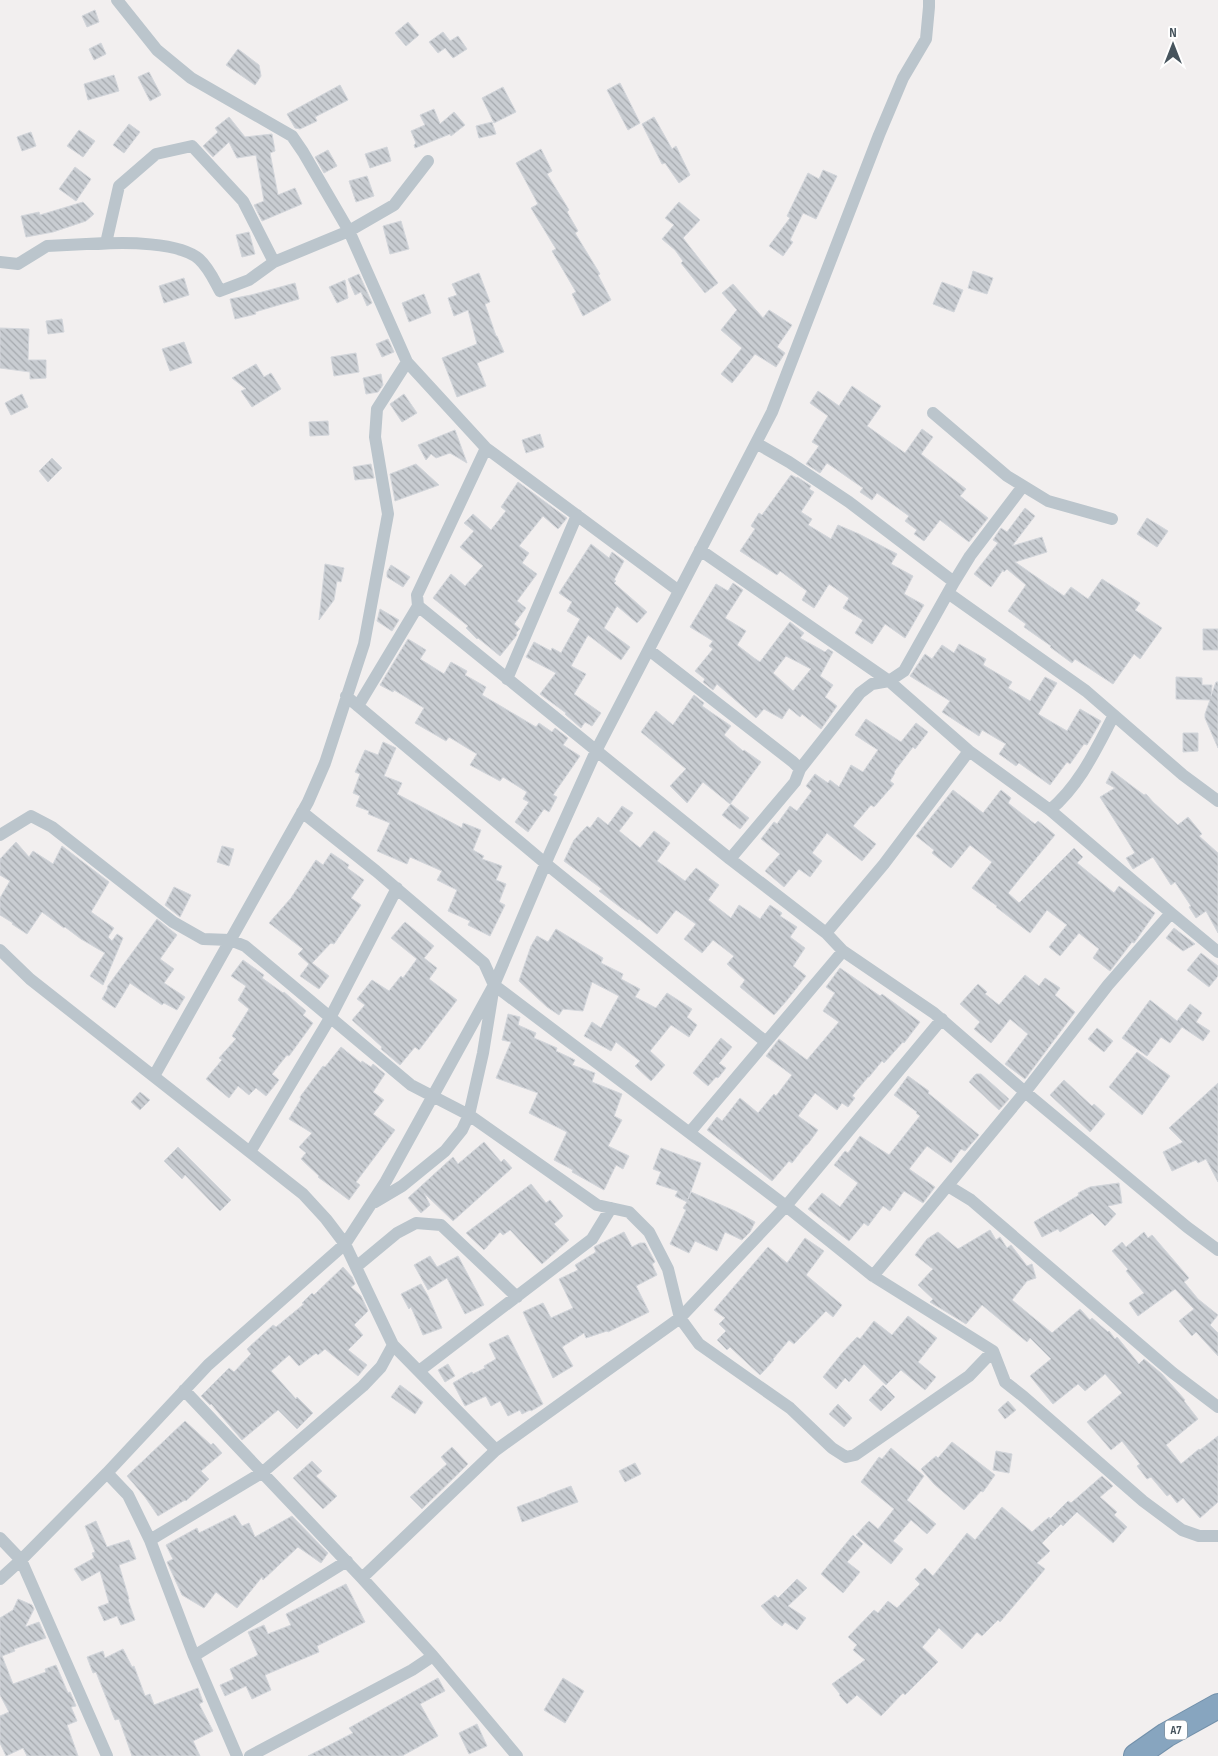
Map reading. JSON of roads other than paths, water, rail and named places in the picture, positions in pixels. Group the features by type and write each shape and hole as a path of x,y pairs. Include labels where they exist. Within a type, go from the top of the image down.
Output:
{"highway":[{"name":"A7","path":"1136,1756 1166,1735 1218,1706"}],"street":[{"path":"116,0 157,50 191,78 292,136 349,231 407,362 486,448 679,591"},
{"path":"0,1578 22,1560 107,1473 208,1365 345,1244 386,1181 494,985 596,751 772,412 903,78 926,39 930,8 929,0"},
{"path":"106,243 119,186 156,154 192,146 243,201 274,262"},
{"path":"0,262 18,264 48,246 106,243 167,246 190,253 205,265 220,291 249,280 274,262 349,231 394,205 428,161"},
{"path":"154,1076 302,812 325,763 364,644 388,514 375,437 377,409 407,362"},
{"path":"933,413 1007,476 1048,501 1112,519"},
{"path":"756,443 790,462 850,502 951,587 1086,691 1183,775 1218,801"},
{"path":"358,706 418,606 417,595 486,448"},
{"path":"730,858 795,782 800,769 860,694 872,684 889,681 904,671 970,556 1023,486"},
{"path":"507,679 578,515"},
{"path":"700,550 889,681 969,751 1050,810 1218,952"},
{"path":"418,606 596,751 826,933 843,951 942,1019 1025,1092 1218,1250"},
{"path":"649,650 800,769"},
{"path":"346,696 546,863 766,1042"},
{"path":"1050,810 1064,799 1087,767 1114,715"},
{"path":"826,933 884,864 969,751"},
{"path":"302,812 397,888 484,963 494,985 690,1132 873,1276 993,1351 1004,1382 1024,1397 1143,1501 1182,1530 1199,1536 1218,1536"},
{"path":"0,835 31,816 52,827 173,922 203,939 230,940 245,946 411,1085 469,1115 597,1205 629,1212 649,1232 668,1269 680,1318 699,1344 790,1408 832,1448 846,1457 855,1455 969,1376 993,1351"},
{"path":"250,1152 330,1018 397,888"},
{"path":"873,1276 1025,1092 1108,985 1171,913"},
{"path":"0,950 30,979 303,1194 326,1219 345,1244 393,1345 496,1450"},
{"path":"690,1132 843,951"},
{"path":"371,1204 402,1186 446,1151 462,1130 469,1115 483,1053 494,985"},
{"path":"362,1578 496,1450 680,1318 786,1206 942,1019"},
{"path":"948,1186 971,1200 1173,1373 1218,1407"},
{"path":"419,1371 592,1239 612,1208"},
{"path":"356,1268 397,1233 416,1223 441,1225 517,1297"},
{"path":"150,1540 263,1472 363,1386 381,1366 393,1345"},
{"path":"184,1390 347,1561 433,1656 517,1756"},
{"path":"107,1473 128,1495 150,1540 194,1656 237,1756"},
{"path":"0,1538 22,1560 107,1756"},
{"path":"194,1656 347,1561"},
{"path":"250,1756 412,1670 433,1656"}]}
